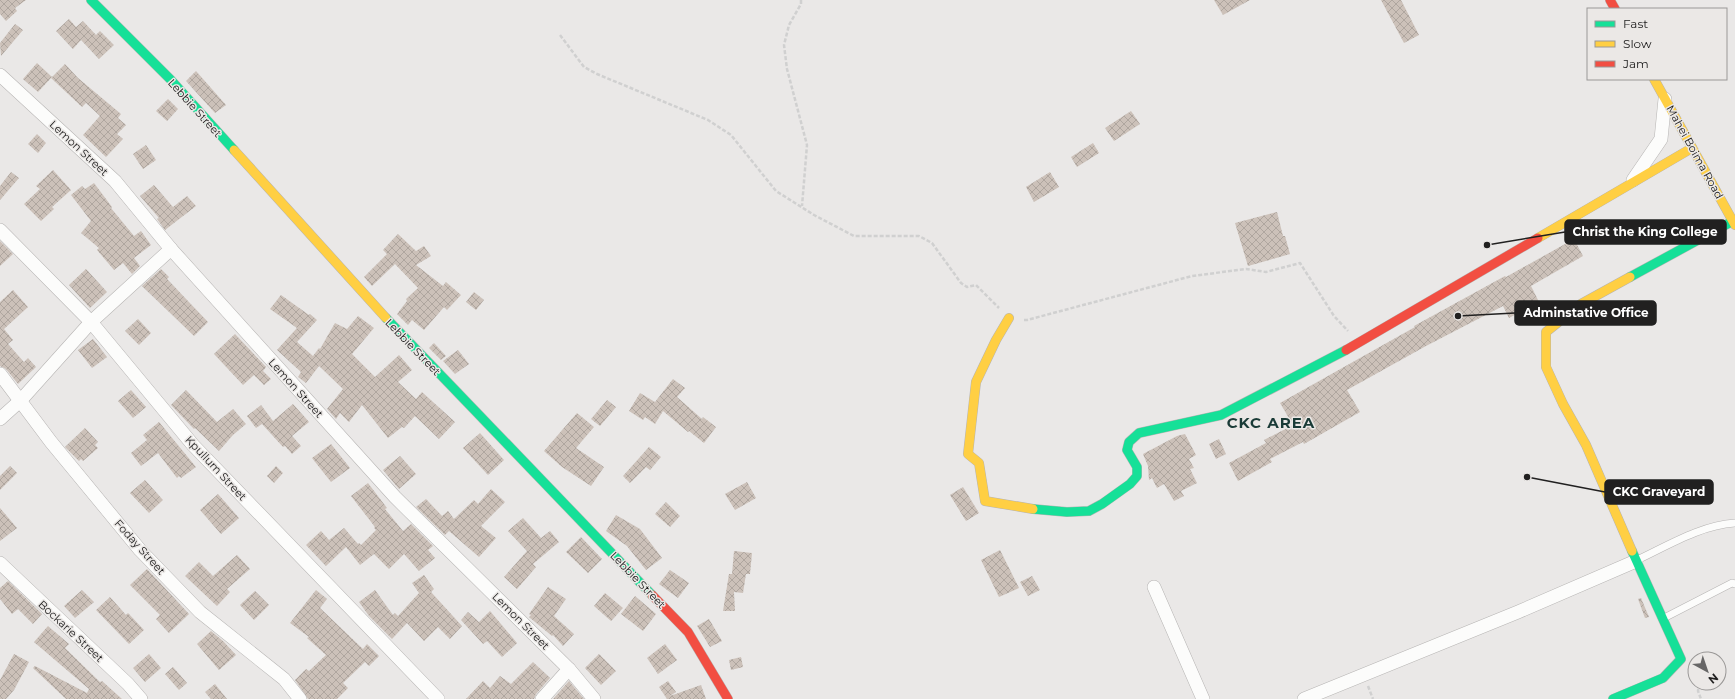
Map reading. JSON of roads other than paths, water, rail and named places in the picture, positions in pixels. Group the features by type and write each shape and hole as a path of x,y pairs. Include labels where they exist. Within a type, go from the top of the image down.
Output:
{"street":[{"name":"Lebbie Street","path":"91,0 171,80 395,328 688,632 728,699"},
{"name":"Lemon Street","path":"0,76 115,181 171,249 395,497 569,669 594,699"},
{"name":"Mahei Boima Road","path":"1655,80 1734,223"},
{"path":"1630,185 1661,139 1665,97"},
{"path":"1008,318 992,347 976,382 968,454 979,463 985,501 1057,511 1090,511 1133,482 1138,475 1138,468 1127,450 1129,442 1139,433 1220,415 1360,342 1692,148"},
{"path":"1614,699 1663,678 1681,659 1586,445 1563,404 1546,367 1546,332 1581,304 1734,223"},
{"name":"Kpullum Street","path":"0,230 91,322 193,445 438,699"},
{"path":"0,419 21,400 91,322 171,249"},
{"name":"Foday Street","path":"0,374 51,442 140,550 200,612 284,679 300,699"},
{"path":"1304,699 1518,612 1636,560"},
{"name":"Bockarie Street","path":"0,563 122,679 141,699"},
{"path":"1154,587 1203,699"},
{"path":"542,699 569,669"}],"lane":[{"path":"1636,560 1721,524 1735,523"},
{"path":"1662,619 1732,583 1735,584"}],"place":[{"name":"Christ the King College","path":"1487,245"},
{"name":"Adminstative Office","path":"1458,316"},
{"name":"CKC Graveyard","path":"1527,477"}],"district":[{"name":"CKC AREA","path":"1271,423"}]}
